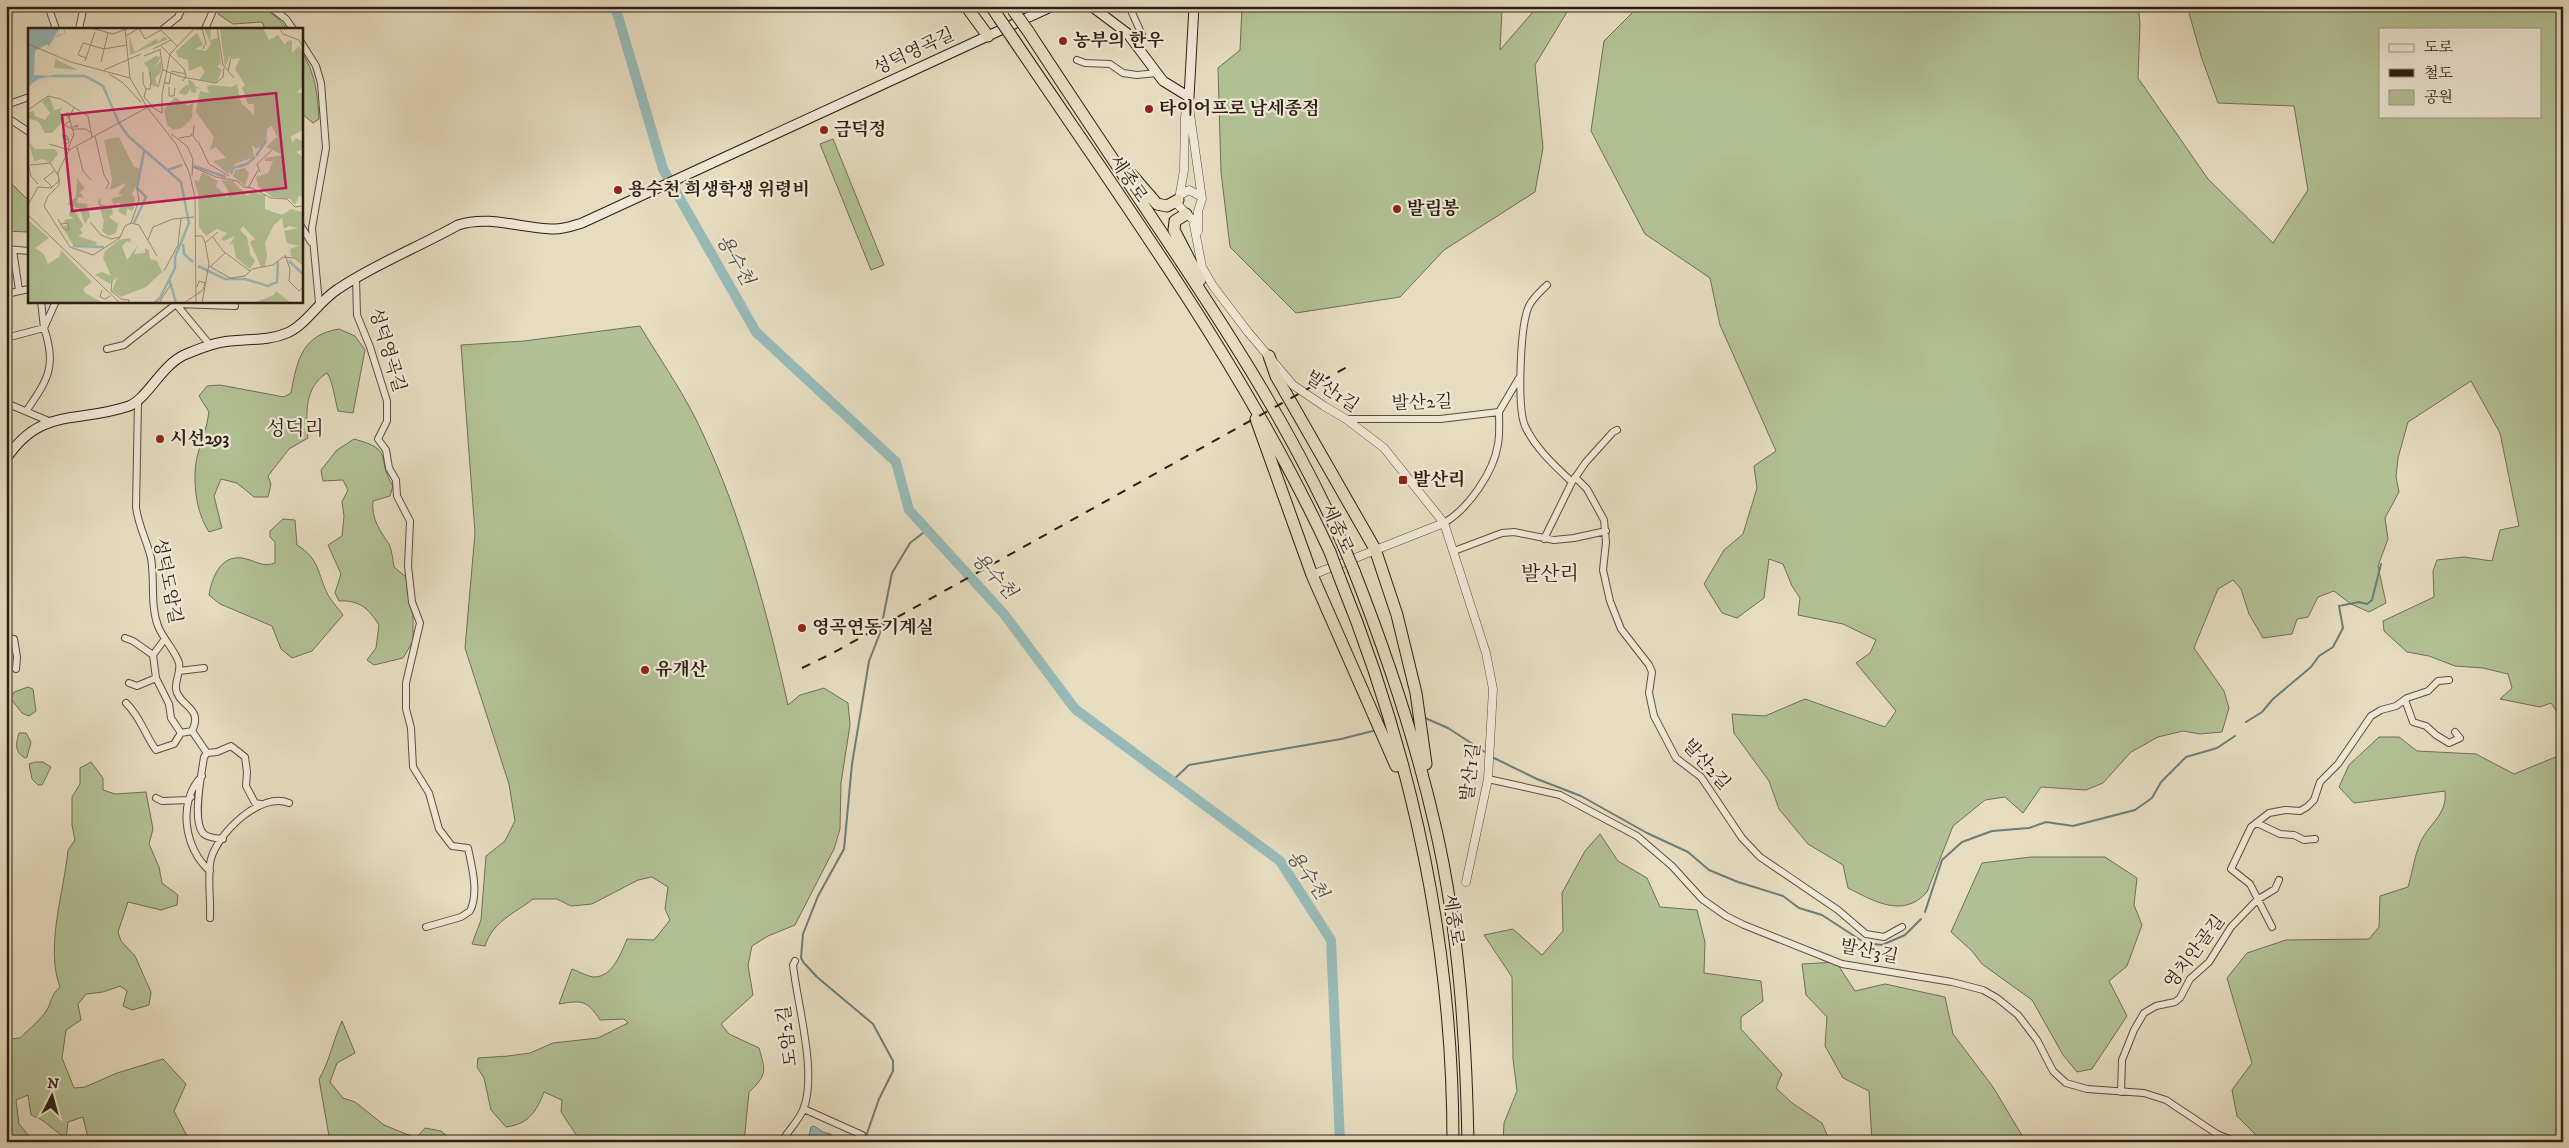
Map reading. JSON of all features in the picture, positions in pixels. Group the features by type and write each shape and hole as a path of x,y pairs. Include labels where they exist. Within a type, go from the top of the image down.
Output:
{"highway":[{"path":"966,6 988,36"},
{"name":"세종로","path":"991,6 1206,328 1246,392 1303,493 1330,552 1360,628 1384,700 1393,747 1420,833 1434,904 1443,971 1453,1101 1453,1142"},
{"name":"세종로","path":"1012,8 1220,322 1275,410 1319,490 1354,571 1417,739 1436,830 1456,954 1467,1095 1468,1142"},
{"path":"1080,110 1151,200 1162,206 1179,198"},
{"path":"1188,214 1176,221 1174,230 1220,322"},
{"path":"1269,356 1276,376 1375,549 1394,605 1416,693 1417,739"},
{"path":"1246,392 1312,575 1370,704 1393,747"}],"main road":[{"name":"성덕영곡길","path":"356,278 458,225 472,221 498,222 553,230 566,228 638,197 1053,6"},
{"path":"1091,6 1113,21 1134,42 1167,84 1189,100"},
{"path":"1189,100 1194,6"},
{"path":"6,459 24,436 38,426 109,411 138,402 166,368 182,356 210,345 229,341 257,340 288,333 310,316 319,303 356,278"}],"street":[{"path":"48,6 56,28"},
{"path":"79,28 84,6"},
{"path":"164,28 178,17 183,6"},
{"path":"205,28 215,6"},
{"path":"245,6 261,8 268,6 286,19 292,28"},
{"path":"1129,6 1142,35 1134,42"},
{"path":"302,44 316,66 321,83 326,148 317,194 312,245 319,303"},
{"path":"1077,60 1085,64 1110,64 1123,73 1137,75 1157,73"},
{"path":"6,108 9,104 28,96"},
{"path":"1188,214 1198,211 1202,206 1189,100"},
{"path":"1189,100 1179,198 1181,210 1188,214 1195,228 1198,253"},
{"path":"6,114 8,118 28,131"},
{"path":"1179,198 1189,190 1200,196"},
{"path":"1198,211 1198,253"},
{"path":"302,228 312,245"},
{"path":"19,290 10,250 28,251"},
{"name":"발산1길","path":"1198,253 1202,267 1213,286 1294,385 1346,419 1384,448 1444,523 1490,670 1493,707 1488,779 1466,882"},
{"name":"성덕영곡길","path":"356,278 357,315 370,347 387,402 387,421 378,439 386,450 389,468 396,480 397,496 410,521 408,566 412,602 420,623 406,683 406,709 411,728 413,767 429,793 436,820 443,837 452,846 468,848 473,877 474,894 470,911 461,917 426,926"},
{"name":"발산2길","path":"1547,286 1529,306 1524,322 1520,374 1521,411 1525,426 1543,452 1587,489 1604,520 1606,531 1603,570 1610,601 1621,629 1649,665 1652,672 1649,693 1654,716 1676,758 1700,777 1742,838 1760,857 1838,910 1866,934 1884,937 1902,928"},
{"path":"6,294 28,289"},
{"path":"27,410 48,377 51,352 44,328 41,302"},
{"path":"6,341 44,328 56,302"},
{"path":"176,304 210,345"},
{"path":"107,349 124,344 176,304 235,306"},
{"name":"발산2길","path":"1346,419 1440,419 1499,412 1518,382 1520,374"},
{"path":"6,402 51,422"},
{"name":"성덕도암길","path":"138,402 137,520 150,556 153,603 158,626 164,640 176,657 179,671 176,687 177,694 192,709 195,725 192,731"},
{"path":"1312,575 1453,518 1474,497 1498,445 1499,412"},
{"path":"1544,539 1574,479 1612,432 1617,430"},
{"path":"1454,551 1502,533 1514,532 1544,539 1574,538 1606,531"},
{"path":"125,638 133,641 153,655"},
{"path":"6,639 14,639 17,657 16,669"},
{"path":"164,640 153,655 156,678 169,704 171,718 181,733"},
{"path":"179,671 204,668"},
{"path":"130,683 137,686 156,678"},
{"path":"2272,927 2250,884 2231,869 2251,827 2269,813 2300,811 2307,808 2314,800 2320,782 2338,764 2365,722 2381,710 2396,706 2405,700 2428,691 2438,681 2449,680"},
{"path":"2405,700 2413,722 2426,726 2436,736 2449,743 2460,738 2455,732"},
{"path":"126,703 138,717 142,729 156,750 174,744 181,733 192,731 208,753"},
{"path":"223,839 205,835 200,830 198,808 204,757 208,753 217,752 231,746 242,753 247,760 246,786 255,803 260,804"},
{"path":"202,776 195,783 186,824 200,861 210,870"},
{"name":"발산3길","path":"1488,779 1560,795 1637,836 1672,866 1702,899 1726,916 1744,924 1842,964 1952,982 1983,990 1997,998 2018,1015 2037,1040 2053,1071 2066,1083 2087,1090 2144,1093 2166,1100 2217,1134 2236,1142"},
{"path":"156,798 162,801 188,800 191,797"},
{"path":"210,918 211,858 223,839 241,819 260,804 277,799 289,803"},
{"path":"2257,823 2280,834 2294,835 2304,840 2315,839"},
{"name":"영치안골길","path":"2121,1092 2122,1060 2134,1030 2144,1012 2156,1006 2175,1002 2180,998 2190,979 2209,962 2231,927 2257,900 2275,889 2279,880"},
{"name":"도암2길","path":"782,1142 804,1109 808,1079 793,965 795,961"},
{"path":"804,1109 862,1135"}],"green space":[{"path":"223,6 259,8 273,15 286,28 265,28 262,22 233,24 218,14"},
{"path":"1242,6 1497,6 1502,10 1500,50 1538,6 1567,12 1535,65 1543,148 1535,192 1444,250 1400,297 1296,313 1230,247 1221,172 1218,68 1240,50"},
{"path":"1639,6 2138,6 2140,23 2138,78 2208,179 2273,243 2308,190 2294,106 2218,103 2202,59 2187,6 2563,6 2563,721 2551,703 2540,707 2500,699 2512,688 2508,674 2483,668 2455,666 2429,656 2407,652 2384,631 2383,621 2434,597 2433,571 2437,560 2464,557 2492,561 2500,530 2519,526 2500,433 2471,381 2408,422 2398,458 2396,477 2399,492 2385,518 2388,539 2378,566 2386,603 2369,612 2351,604 2334,591 2318,597 2308,617 2297,619 2292,634 2263,638 2249,614 2241,589 2233,580 2218,589 2194,648 2224,691 2229,708 2222,732 2200,734 2183,731 2158,737 2131,752 2103,783 2086,790 2041,787 2023,813 2005,797 1985,800 1953,826 1927,892 1918,900 1908,905 1888,905 1848,888 1843,865 1808,844 1779,809 1769,781 1734,733 1732,714 1765,716 1805,699 1885,727 1896,711 1856,663 1870,653 1876,640 1843,624 1798,615 1800,598 1792,586 1783,564 1769,559 1764,598 1737,618 1722,613 1704,584 1724,550 1743,534 1757,488 1754,466 1776,451 1720,325 1710,278 1645,234 1591,131 1604,41"},
{"path":"302,52 313,76 316,92 319,119 313,123 302,114"},
{"path":"833,139 884,265 871,270 820,144"},
{"path":"6,178 28,200 28,232 6,231"},
{"path":"640,326 689,406 703,434 730,500 753,567 788,705 800,695 824,688 848,703 850,725 841,783 840,829 834,849 795,925 768,936 752,946 748,965 753,995 721,1024 729,1034 759,1048 764,1068 762,1077 749,1092 744,1142 581,1142 561,1112 562,1100 544,1092 531,1116 521,1123 506,1127 491,1110 484,1078 477,1067 478,1058 530,1053 553,1043 598,1038 628,1023 624,1019 600,1020 591,1008 583,1003 559,1004 572,969 592,977 607,973 616,963 627,939 654,940 670,920 665,909 668,887 652,877 638,880 592,904 571,906 557,899 533,899 499,924 493,930 485,946 472,944 481,920 486,856 505,841 515,821 509,784 465,648 475,533 461,345 524,341"},
{"path":"339,329 355,336 365,350 353,413 338,411 327,373 319,379 310,393 308,402 308,438 289,449 268,476 271,484 268,497 254,497 237,483 221,479 214,496 222,528 209,532 198,506 195,486 197,457 209,412 199,396 207,386 220,385 284,397 291,393 299,360 309,343 327,332"},
{"path":"354,439 367,443 380,451 393,486 390,496 373,501 373,513 379,529 390,546 394,567 406,577 413,617 413,641 403,658 374,665 367,660 376,648 379,625 363,606 353,602 339,601 335,593 341,574 328,545 342,536 344,516 342,502 348,490 343,480 323,481 321,470 337,450"},
{"path":"283,519 295,520 297,545 314,561 328,595 343,615 312,651 292,658 281,649 272,626 220,604 209,595 218,569 228,560 242,558 266,565 275,563 275,542 270,537 270,531"},
{"path":"28,687 33,689 36,711 29,716 22,713 11,699 14,692"},
{"path":"19,733 26,733 31,742 27,757 25,758 17,750"},
{"path":"2379,737 2399,737 2417,751 2476,754 2514,774 2563,754 2563,1142 2263,1142 2237,1116 2232,1090 2252,1063 2227,978 2247,953 2286,940 2369,939 2379,927 2380,896 2408,887 2422,839 2443,807 2445,791 2354,803 2339,787 2349,765"},
{"path":"43,762 51,767 42,785 38,785 32,779 29,764"},
{"path":"91,762 103,778 103,790 115,794 146,792 153,829 149,844 159,867 162,883 178,895 177,905 161,910 128,902 118,932 121,941 135,956 151,992 149,1005 132,1010 123,1006 127,991 120,986 103,992 86,994 78,1004 81,1020 66,1030 62,1058 74,1088 85,1087 117,1073 163,1059 186,1084 174,1111 190,1142 89,1142 83,1117 68,1122 66,1139 42,1120 31,1115 28,1095 16,1100 19,1124 34,1142 6,1142 10,1137 6,1132 6,1035 11,1039 20,1038 42,1016 60,987 54,955 55,937 68,850 75,840 72,825 72,797 80,784 80,768"},
{"path":"1600,834 1618,861 1647,878 1660,907 1697,910 1705,942 1704,973 1761,981 1763,1001 1741,1017 1741,1029 1782,1074 1776,1088 1792,1103 1822,1123 1830,1142 1503,1142 1504,1123 1517,1091 1513,1059 1512,977 1484,935 1513,929 1542,955 1563,931 1562,893 1585,851"},
{"path":"2031,857 2105,857 2137,878 2134,905 2142,925 2127,966 2109,981 2127,1016 2092,1069 2077,1072 2063,1055 2032,1000 1982,964 1972,951 1951,932 1982,863"},
{"path":"1836,962 1855,991 1885,984 1945,997 1953,1034 1993,1087 2026,1142 1872,1142 1869,1091 1843,1078 1825,1046 1827,1017 1806,995 1802,964"},
{"path":"342,1021 355,1053 337,1063 330,1082 343,1098 355,1102 384,1125 416,1138 425,1128 441,1131 454,1142 330,1142 319,1079"}],"water":[{"path":"814,1126 823,1132 831,1134 832,1142 820,1142 809,1136 811,1127"}],"waterway":[{"name":"용수천","path":"615,6 663,169 756,332 896,462 909,510 1004,614 1075,709 1280,861 1331,940 1340,1142"},
{"path":"864,1142 879,1099 893,1071 893,1061 873,1024 817,977 804,963 801,958 803,934 818,896 844,849 852,764 869,661 880,633 892,573 910,543 928,529"},
{"path":"2246,722 2262,712 2273,699 2311,667 2319,656 2333,647 2343,628 2339,606 2359,602 2367,604 2372,600 2381,564"},
{"path":"1425,718 1448,728 1488,754"},
{"path":"1171,782 1189,765 1341,739 1377,730"},
{"path":"1925,912 1942,860 1962,842 1992,831 2029,828 2046,822 2073,826 2135,810 2152,798 2161,782 2186,757 2217,748 2235,736"},
{"path":"1492,757 1537,779 1581,796 1647,833 1688,852 1709,870 1738,882 1783,896 1799,908 1822,915 1865,943 1882,945 1905,935 1921,919"}],"railway":[{"path":"802,668 831,654 1347,367"}],"place":[{"name":"농부의 한우","path":"1063,41"},
{"name":"타이어프로 남세종점","path":"1149,109"},
{"name":"금덕정","path":"824,130"},
{"name":"용수천 희생학생 위령비","path":"618,190"},
{"name":"발림봉","path":"1397,209"},
{"name":"시선293","path":"160,439"},
{"name":"발산리","path":"1403,480"},
{"name":"영곡연동기계실","path":"802,628"},
{"name":"유개산","path":"645,670"}],"district":[{"name":"성덕리","path":"295,429"},
{"name":"발산리","path":"1550,574"}]}
